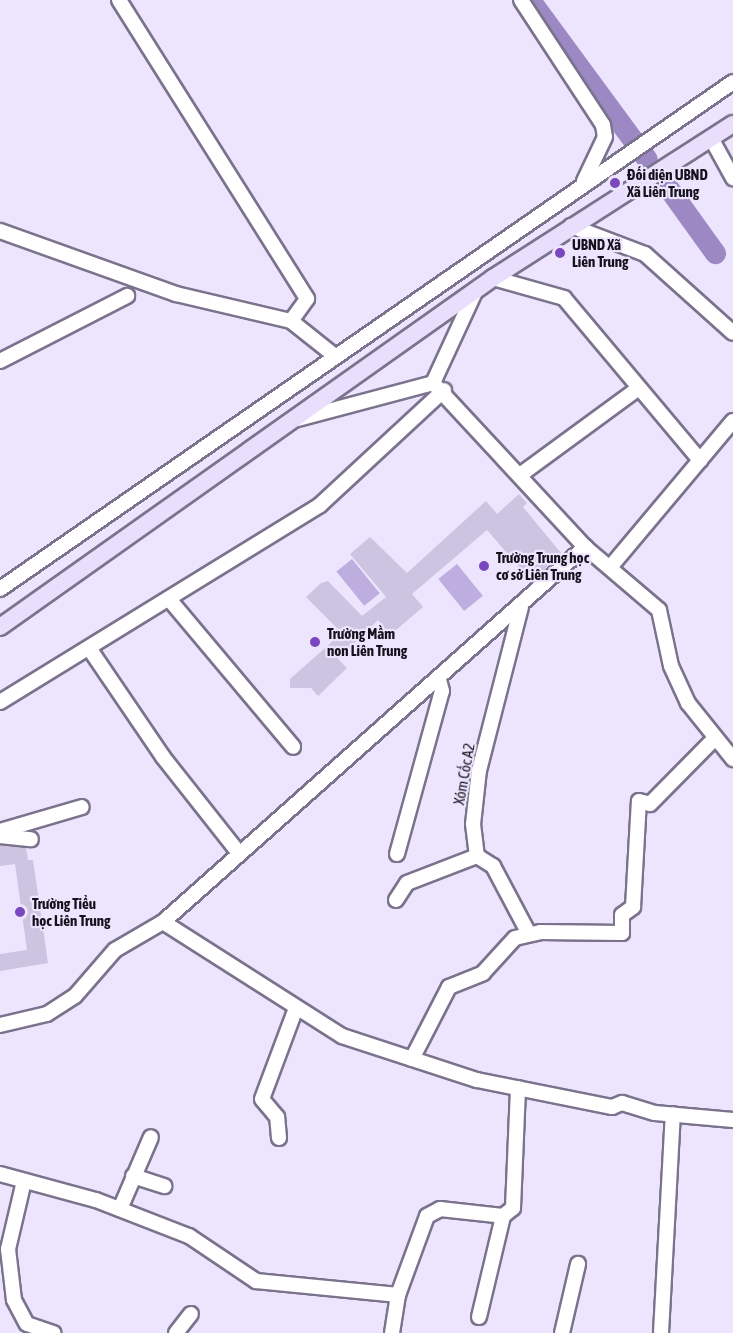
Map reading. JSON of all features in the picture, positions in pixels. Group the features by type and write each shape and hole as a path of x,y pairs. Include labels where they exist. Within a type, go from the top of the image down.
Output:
{"main road":[{"path":"0,627 494,278 733,124"}],"street":[{"path":"119,0 307,299 291,321"},
{"path":"521,0 603,125 605,137 584,183"},
{"path":"0,589 656,132 733,82"},
{"path":"711,138 733,178"},
{"path":"572,226 645,254 733,333"},
{"path":"0,231 176,294 291,321 335,356"},
{"path":"494,278 564,298 636,390 700,460"},
{"path":"0,702 320,505 439,387 475,292"},
{"path":"0,360 127,296"},
{"path":"290,421 439,387"},
{"path":"439,387 585,547 612,566 659,610 671,666 714,739 733,759"},
{"path":"520,475 636,390"},
{"path":"612,566 733,421"},
{"path":"0,1025 59,1009 114,950 163,922 238,852 439,680 585,547"},
{"path":"169,599 293,747"},
{"name":"Xóm Cốc A2","path":"477,856 474,808 479,770 522,605"},
{"path":"89,648 163,757 238,852"},
{"path":"398,854 442,691 439,680"},
{"path":"626,795 650,804 714,739"},
{"path":"412,1059 450,987 475,978 515,938 529,934 622,933 622,915 633,907 639,801"},
{"path":"0,831 82,807"},
{"path":"0,836 31,839"},
{"path":"396,900 407,883 477,856 493,866 529,934"},
{"path":"163,922 342,1036 412,1059 518,1088 673,1114 733,1120"},
{"path":"279,1138 277,1117 262,1099 296,1008"},
{"path":"479,1317 503,1216 516,1201 518,1088"},
{"path":"661,1333 673,1114"},
{"path":"120,1209 151,1137"},
{"path":"0,1174 120,1209 189,1236 256,1281 398,1295"},
{"path":"133,1176 164,1186"},
{"path":"24,1181 8,1249 14,1300 27,1324 54,1333"},
{"path":"392,1333 398,1295 418,1234 432,1211 503,1216"},
{"path":"562,1333 578,1264"},
{"path":"176,1333 191,1314"}],"shaded area":[{"path":"352,559 380,593 364,606 336,572"},
{"path":"457,564 483,596 464,611 438,579"}],"building":[{"path":"519,494 527,503 523,507 561,553 532,582 487,530 412,594 423,607 390,635 378,620 338,659 347,668 318,696 311,688 290,688 290,679 342,633 306,597 321,583 328,581 362,616 386,597 350,554 370,537 407,573 486,501 497,514"},
{"path":"0,845 26,848 28,860 33,860 48,963 0,971 0,954 27,950 15,864 0,866"}],"waterway":[{"path":"530,0 647,159"},
{"path":"669,189 715,253"}],"place":[{"name":"Đối diện UBND Xã Liên Trung","path":"615,183"},
{"name":"UBND Xã Liên Trung","path":"560,253"},
{"name":"Trường Trung học cơ sở Liên Trung","path":"484,566"},
{"name":"Trường Mầm non Liên Trung","path":"315,642"},
{"name":"Trường Tiểu học Liên Trung","path":"20,912"}]}
